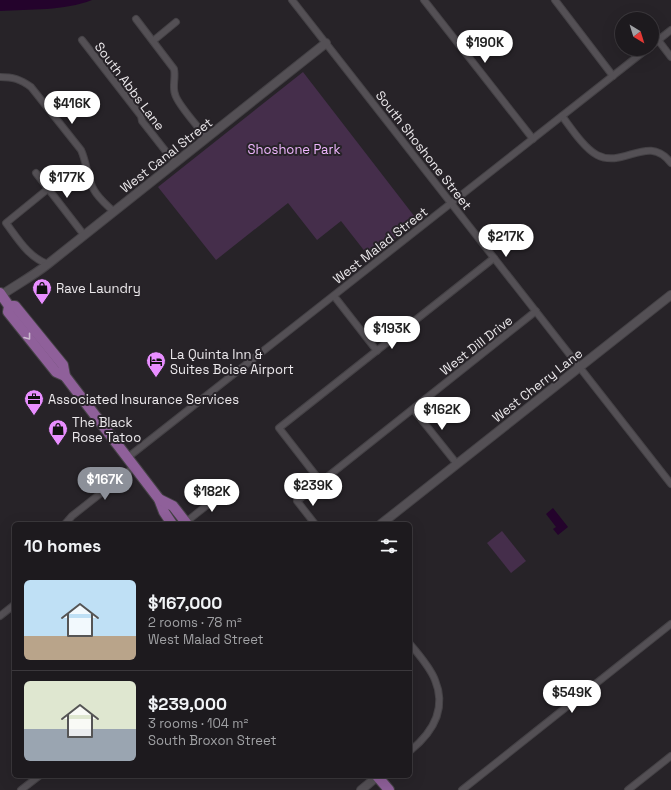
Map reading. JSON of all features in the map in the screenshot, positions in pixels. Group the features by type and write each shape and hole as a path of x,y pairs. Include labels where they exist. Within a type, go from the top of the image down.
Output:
{"main road":[{"path":"0,295 9,306 15,306 63,364 64,376 159,498 164,512 171,522"},
{"path":"159,498 173,506 186,522"},
{"path":"380,778 389,790"}],"street":[{"name":"South Shoshone Street","path":"292,0 671,484"},
{"path":"424,0 533,139"},
{"path":"555,0 613,76"},
{"path":"136,19 174,69 174,91 176,99 207,138"},
{"path":"153,41 176,22"},
{"path":"659,39 671,30"},
{"name":"South Abbs Lane","path":"82,40 141,116 142,121 175,163"},
{"path":"659,41 671,57"},
{"name":"West Canal Street","path":"0,295 26,278 36,274 326,43"},
{"name":"West Malad Street","path":"127,458 452,204 638,56"},
{"path":"0,77 12,77 22,80 31,87 81,150 93,189 114,212"},
{"path":"562,116 587,148 599,156 614,159 623,158 640,151 653,150 666,156 671,163"},
{"path":"36,173 84,235"},
{"path":"48,188 6,223 32,255 40,262 48,264"},
{"path":"321,482 279,428 494,258"},
{"name":"West Cherry Lane","path":"384,522 671,295"},
{"path":"334,296 377,351"},
{"name":"West Dill Drive","path":"313,522 297,501 536,311"},
{"path":"413,409 457,464"},
{"path":"67,522 72,516 134,467"},
{"path":"188,522 226,490"},
{"path":"0,616 12,607"},
{"path":"462,790 671,624"},
{"path":"412,647 429,668 435,680 439,694 439,705 434,724 428,734 412,749"},
{"path":"628,790 671,756"},
{"path":"21,790 36,778"},
{"path":"361,790 376,778"}],"green space":[{"name":"Shoshone Park","path":"303,72 418,221 370,258 341,221 317,240 288,203 216,260 158,187"},
{"path":"502,531 526,561 511,573 487,543"}],"shaded area":[{"path":"0,0 92,0 81,4 58,8 0,11"},
{"path":"553,508 568,527 558,535 553,529 556,527 546,514"}],"place":[{"name":"Rave Laundry","path":"42,305"},
{"name":"La Quinta Inn & Suites Boise Airport","path":"156,378"},
{"name":"Associated Insurance Services","path":"34,416"},
{"name":"The Black Rose Tatoo","path":"58,446"}]}
